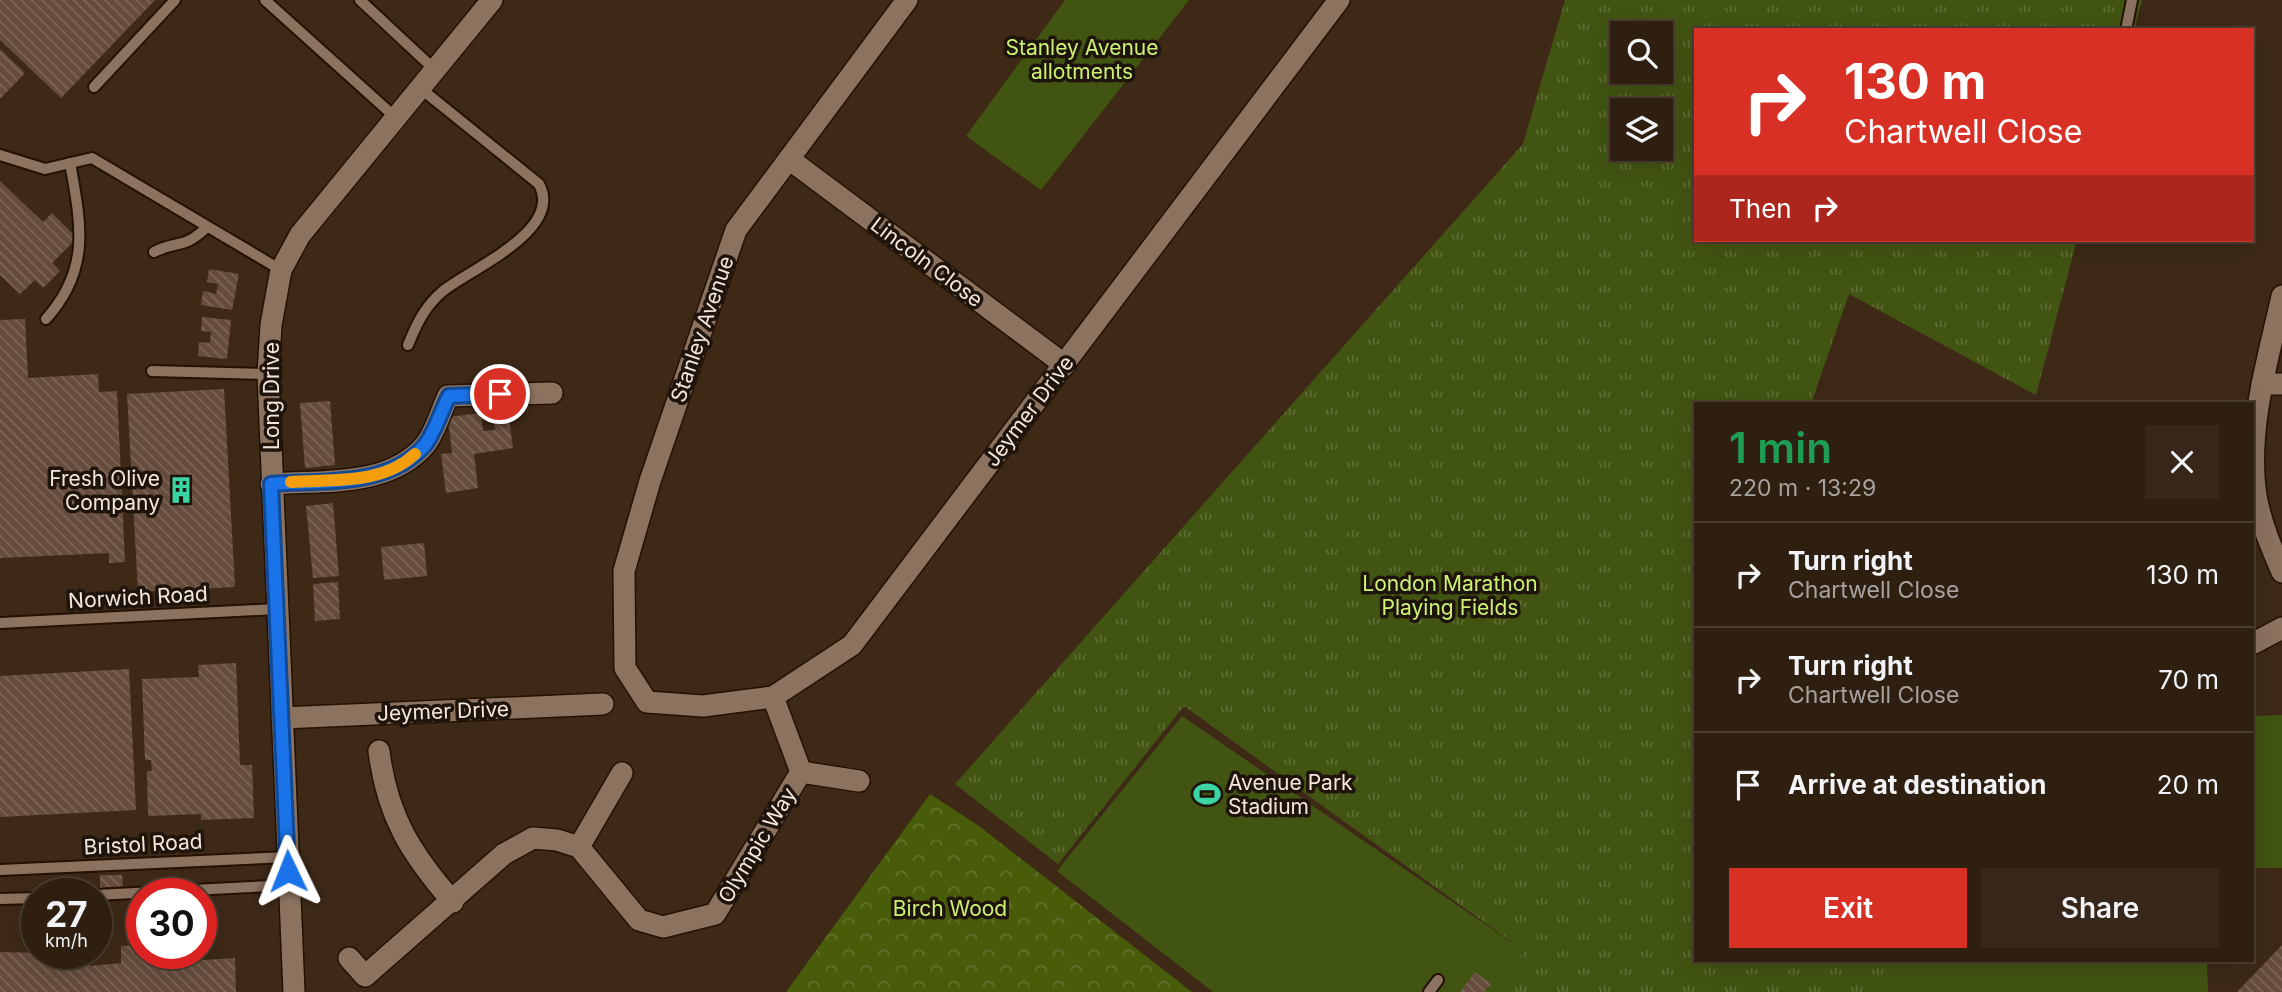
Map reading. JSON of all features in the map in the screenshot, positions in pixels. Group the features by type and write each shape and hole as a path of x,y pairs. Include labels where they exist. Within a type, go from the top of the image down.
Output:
{"street":[{"name":"Long Drive","path":"294,992 268,373 271,325 281,270 300,235 492,0"},
{"name":"Stanley Avenue","path":"647,702 625,668 624,571 650,481 736,230 907,0"},
{"name":"Jeymer Drive","path":"647,702 703,706 773,696 852,645 1339,0"},
{"name":"Lincoln Close","path":"789,159 1065,365"},
{"path":"2282,296 2272,384 2254,458 2256,496 2265,533 2282,572"},
{"path":"271,484 379,482 426,444 449,396 552,393"},
{"path":"2254,643 2282,628"},
{"name":"Olympic Way","path":"773,696 800,772"},
{"name":"Jeymer Drive","path":"282,718 603,704"},
{"path":"379,751 383,782 399,829 419,863 453,902"},
{"name":"Olympic Way","path":"800,772 859,781"},
{"name":"Olympic Way","path":"579,847 639,919 663,927 715,914 800,772"},
{"path":"349,958 365,976 453,902 504,854 533,838 556,840 579,847 622,773"}],"lane":[{"path":"94,87 175,0"},
{"path":"265,0 395,117"},
{"path":"360,0 435,70"},
{"path":"2126,28 2132,0"},
{"path":"408,345 421,313 442,292 510,246 536,224 544,208 544,194 539,184 420,88"},
{"path":"0,155 45,169 92,158 281,270"},
{"path":"46,319 63,300 75,273 81,242 70,163"},
{"path":"154,252 164,247 191,242 207,227"},
{"path":"152,371 268,373"},
{"name":"Norwich Road","path":"0,623 277,609"},
{"name":"Bristol Road","path":"0,870 288,857"},
{"path":"112,894 289,885"},
{"path":"0,899 21,898"},
{"path":"1429,992 1438,981"}],"green space":[{"name":"Stanley Avenue allotments","path":"1065,0 1189,0 1041,190 966,136"},
{"name":"London Marathon Playing Fields","path":"1565,0 2142,0 2135,28 1694,28 1694,242 2076,242 2036,395 1849,294 1812,402 1694,402 1694,962 1893,962 1893,992 1492,992 1524,951 1184,706 1058,864 955,784 1523,144"},
{"path":"2282,715 2282,868 2254,868 2254,716"},
{"name":"Avenue Park Stadium","path":"1182,716 1524,951 1492,992 1213,992 1057,871"},
{"name":"Birch Wood","path":"930,794 979,826 1192,992 786,992"},
{"path":"1893,962 2207,962 2208,992 1893,992"}],"building":[{"path":"0,0 155,0 61,98 0,40"},
{"path":"0,49 25,73 0,99"},
{"path":"0,181 43,222 52,213 77,238 52,263 60,271 43,288 35,280 20,294 0,275"},
{"path":"209,269 239,274 232,310 201,305 203,291 216,294 218,284 207,282"},
{"path":"202,317 231,320 227,359 198,356 199,342 210,343 211,332 201,331"},
{"path":"25,319 28,378 98,374 99,392 117,391 125,562 109,563 109,553 0,558 0,320"},
{"name":"Fresh Olive Company","path":"224,389 235,587 138,592 127,394"},
{"path":"330,401 335,465 305,468 300,403"},
{"path":"481,413 483,431 495,430 494,421 509,419 513,448 474,454 478,488 446,493 441,454 452,453 448,417"},
{"path":"333,503 339,576 313,578 306,506"},
{"path":"424,543 427,576 384,580 381,547"},
{"path":"338,582 340,619 315,621 313,584"},
{"path":"236,663 240,765 252,765 254,818 201,820 201,814 148,816 147,771 152,771 151,760 145,760 142,679 199,677 198,665"},
{"path":"129,669 136,810 0,817 0,676"},
{"path":"100,875 122,875 123,886 112,887 112,878 100,878"},
{"path":"2282,945 2282,992 2237,992"},
{"path":"121,946 126,946 126,969 217,969 217,959 235,958 236,992 0,992 0,952 21,952 21,969 112,969 112,964 121,963"},
{"path":"1475,972 1491,984 1484,992 1460,992"}],"slow traffic":[{"path":"291,482 378,476 402,466 415,454"}],"place":[{"name":"Fresh Olive Company","path":"181,490"},
{"name":"Avenue Park Stadium","path":"1207,794"}],"route":[{"path":"288,871 271,484 378,476 402,466 426,444 449,396 500,394"}]}
